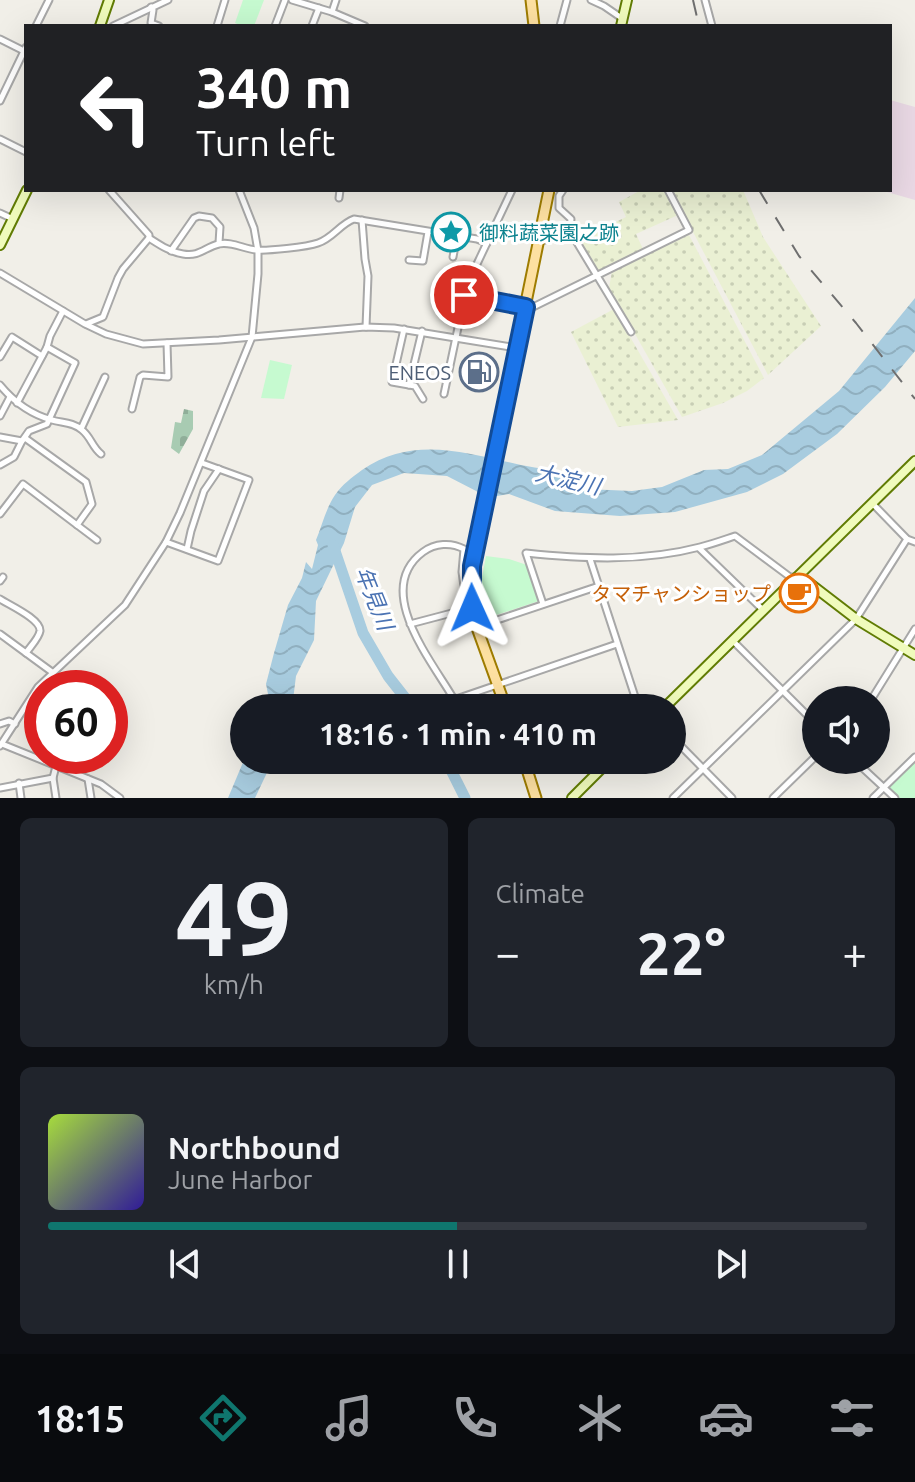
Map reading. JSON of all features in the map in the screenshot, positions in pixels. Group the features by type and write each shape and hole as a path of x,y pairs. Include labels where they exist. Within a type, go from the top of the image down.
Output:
{"main road":[{"path":"531,0 534,24"},
{"path":"501,694 476,627 471,576 549,192"},
{"path":"528,774 536,798"}],"street":[{"path":"37,24 49,0"},
{"path":"101,24 109,0"},
{"path":"117,24 168,0"},
{"path":"218,24 225,0"},
{"path":"276,24 285,0"},
{"path":"292,0 332,12 348,23"},
{"path":"332,12 336,0"},
{"path":"561,24 567,0"},
{"path":"591,0 622,22 627,0"},
{"path":"705,0 711,24"},
{"path":"151,7 151,23 154,24"},
{"path":"313,24 319,8"},
{"path":"0,39 24,50"},
{"path":"0,101 24,52"},
{"path":"0,139 24,151"},
{"path":"0,245 26,192"},
{"path":"111,192 149,238 171,251 188,255 200,254 219,244 258,251 304,247 320,243 354,219 457,235 487,243"},
{"path":"54,670 125,605 166,542 202,463 252,337 258,251 254,228 240,192"},
{"path":"339,198 340,192"},
{"path":"444,394 464,295 511,192"},
{"path":"562,192 559,208 571,219 570,231 631,332"},
{"path":"464,295 526,309 689,230 669,192"},
{"path":"0,213 13,219"},
{"path":"171,251 194,218 199,216 212,218 220,227 219,244"},
{"path":"362,220 368,276 365,327"},
{"path":"540,241 560,237 570,231"},
{"path":"409,260 423,261 428,232"},
{"path":"453,257 457,235"},
{"path":"85,324 103,317 123,269 149,238"},
{"path":"0,273 85,324 106,334 143,344 365,327 422,331 518,348"},
{"path":"17,404 63,311"},
{"path":"404,329 392,382 415,386 423,399"},
{"path":"409,385 422,331"},
{"path":"0,357 12,337 42,356"},
{"path":"132,409 140,377 168,377 167,343"},
{"path":"0,465 14,457 29,431 47,424 75,363 47,347"},
{"path":"81,429 105,377"},
{"path":"0,385 17,404 81,429 101,454"},
{"path":"0,416 10,397"},
{"path":"0,437 24,439 86,482 92,504 77,525"},
{"path":"678,694 915,461"},
{"path":"166,542 218,561 249,480 202,463"},
{"path":"187,549 204,491 219,469"},
{"path":"0,514 23,484 97,540"},
{"path":"872,503 907,539 915,542"},
{"path":"543,604 526,553 590,559 642,557 699,548 735,536 790,577 800,576 856,619 915,655"},
{"path":"673,798 856,619 907,539"},
{"path":"599,586 476,627 471,624 467,609 462,572 464,549 440,545 427,549 407,568 402,595 410,624 456,699 617,644"},
{"path":"699,548 764,611"},
{"path":"590,559 634,694"},
{"path":"0,599 40,627 26,653"},
{"path":"410,624 467,609"},
{"path":"880,686 915,629"},
{"path":"0,634 49,670"},
{"path":"733,641 802,710"},
{"path":"24,710 1,745 24,754"},
{"path":"0,724 6,721 15,724"},
{"path":"686,751 732,798"},
{"path":"873,798 915,757"},
{"path":"773,798 802,770"},
{"path":"54,774 56,798"},
{"path":"77,774 101,784 120,798"},
{"path":"572,798 596,774"},
{"path":"870,774 895,798"},
{"path":"0,788 53,778"},
{"path":"88,778 91,798"},
{"path":"19,783 21,798"}],"shaded area":[{"path":"892,101 915,107 915,200 887,192 892,192"}],"green space":[{"path":"243,0 264,0 255,24 235,23"},
{"path":"637,192 665,192 678,215 636,234 643,249 598,272 579,240 626,217 619,202"},
{"path":"672,192 744,192 763,237 821,326 768,375"},
{"path":"689,235 764,378 723,403 682,417 609,288 612,271"},
{"path":"614,309 678,420 618,427 571,332"},
{"path":"270,360 292,365 284,399 261,398"},
{"path":"184,409 193,411 193,429 179,454 171,448 175,422 181,423"},
{"path":"486,556 527,565 539,601 484,619 480,588"},
{"path":"915,762 915,798 898,798 890,791 890,786"}],"water":[{"path":"915,298 915,351 885,387 837,434 783,474 747,492 675,512 620,516 555,511 509,494 497,496 480,493 447,476 404,473 372,485 355,507 344,543 316,601 314,640 296,676 294,694 268,694 266,684 288,605 302,578 306,562 312,569 318,545 316,540 332,500 344,484 381,459 420,450 440,450 576,473 562,482 586,489 632,491 662,487 704,470 728,469 762,455 839,391"},
{"path":"238,774 266,774 255,798 228,798"}],"waterway":[{"name":"年見川","path":"333,545 363,633 402,694"},
{"name":"年見川","path":"453,774 465,798"}],"railway":[{"path":"693,0 699,24"},
{"path":"760,192 799,256 915,399"}],"place":[{"name":"御料蔬菜園之跡","path":"451,232"},
{"name":"ENEOS","path":"479,372"},
{"name":"タマチャンショップ","path":"799,593"}],"route":[{"path":"464,295 526,307 472,566 472,608"}],"water label":[{"name":"大淀川","path":"568,479"}]}
